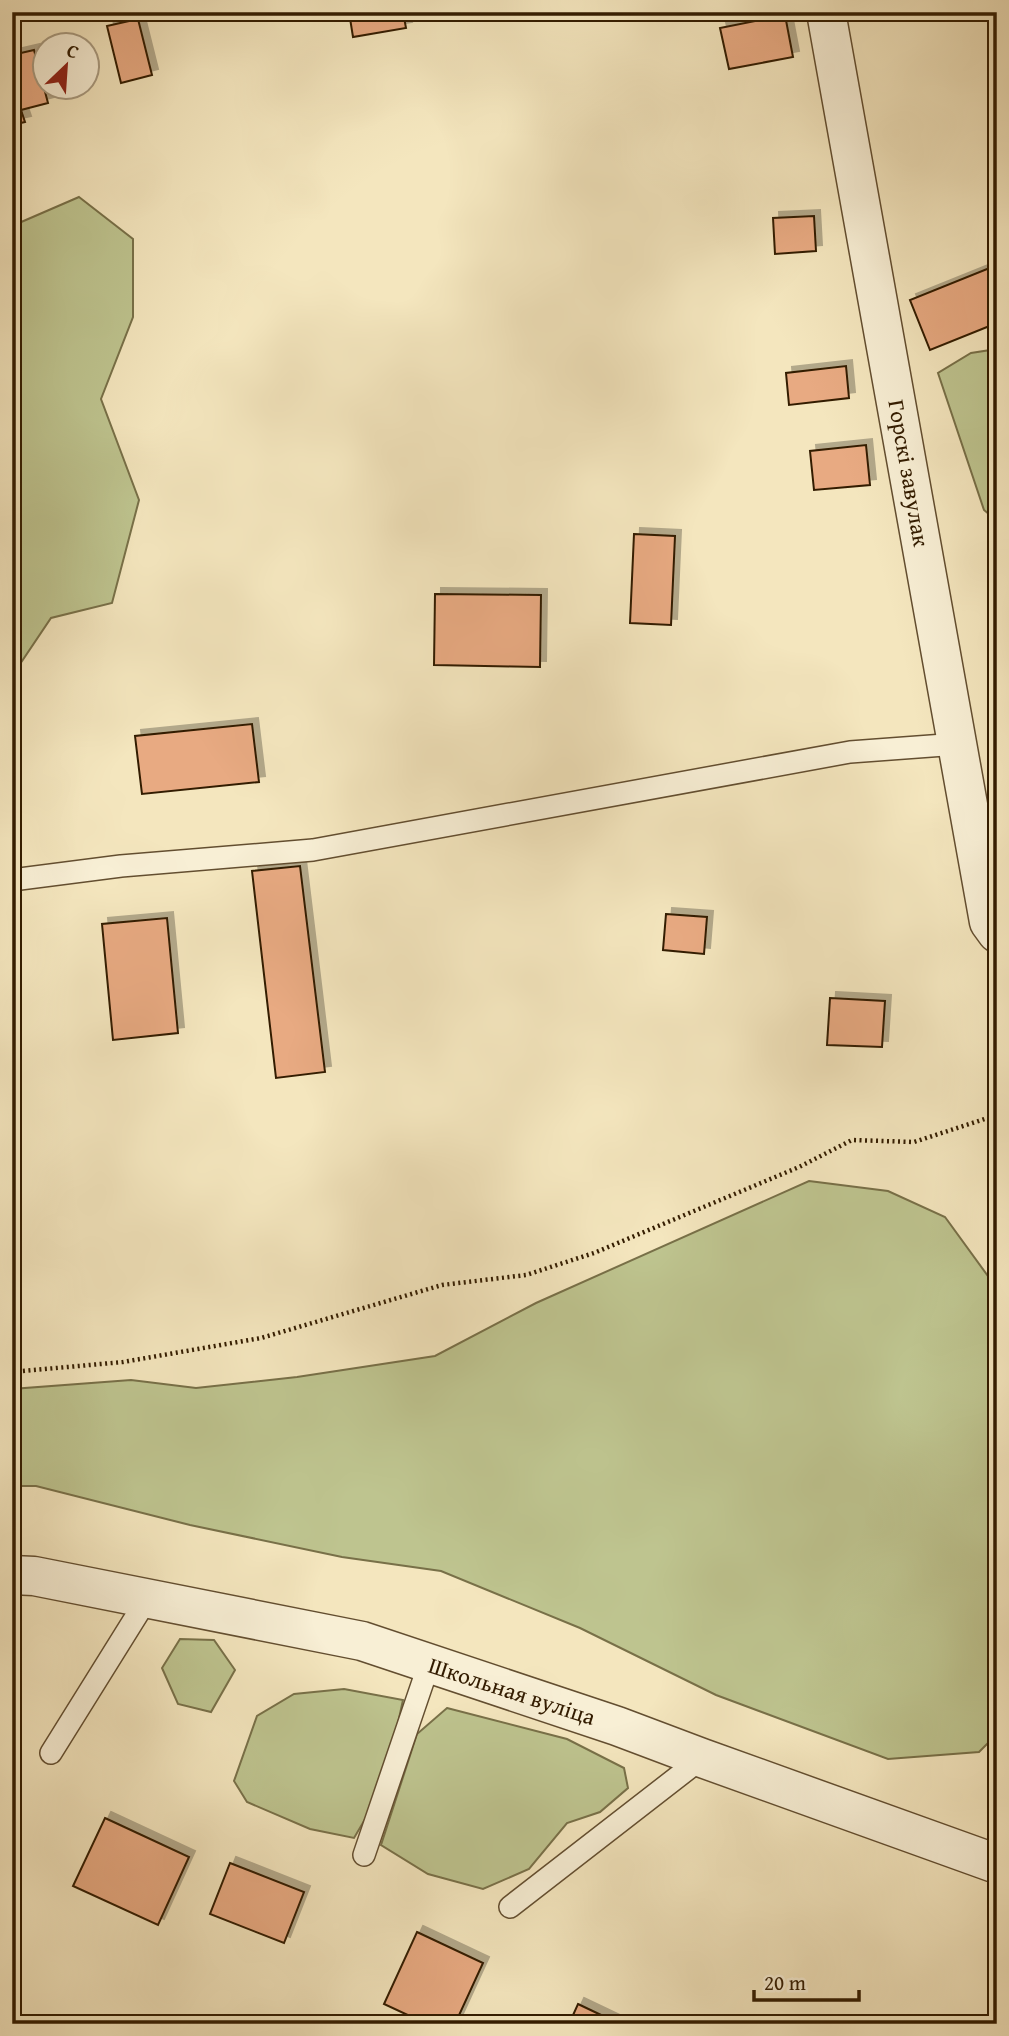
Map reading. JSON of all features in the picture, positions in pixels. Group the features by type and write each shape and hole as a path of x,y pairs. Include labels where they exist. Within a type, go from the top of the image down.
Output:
{"street":[{"name":"Горскі завулак","path":"826,12 989,922 997,933"},
{"name":"Школьная вуліца","path":"12,1575 34,1576 362,1641 617,1726 997,1864"}],"lane":[{"path":"12,880 121,866 313,849 850,752 958,744"},
{"path":"51,1753 147,1599"},
{"path":"364,1855 429,1664"},
{"path":"510,1907 702,1758"}],"path":[{"path":"12,1372 123,1362 261,1338 442,1285 526,1275 593,1253 799,1167 852,1140 914,1142 997,1115"}],"green space":[{"path":"79,197 133,239 133,317 101,399 139,500 112,603 51,618 12,676 12,226"},
{"path":"997,349 997,521 984,510 938,373 971,353"},
{"path":"809,1181 888,1191 945,1217 993,1283 997,1283 997,1734 979,1752 888,1759 716,1695 580,1628 441,1571 342,1557 190,1525 36,1486 12,1486 12,1389 131,1380 196,1388 297,1377 435,1356 536,1303"},
{"path":"180,1639 214,1640 235,1670 211,1712 178,1704 162,1668"},
{"path":"344,1689 403,1700 393,1746 374,1804 354,1838 310,1829 247,1802 234,1781 257,1716 294,1694"},
{"path":"447,1708 567,1739 624,1768 628,1788 600,1812 567,1823 529,1869 483,1889 428,1874 381,1845 417,1734"}],"building":[{"path":"349,12 403,12 406,28 353,37"},
{"path":"785,15 793,57 729,69 720,28"},
{"path":"138,19 152,75 121,83 107,26"},
{"path":"32,50 32,102 48,103 21,110 25,122 12,125 12,55"},
{"path":"814,216 816,251 775,254 773,218"},
{"path":"997,265 997,323 930,350 910,300"},
{"path":"846,366 849,398 789,405 786,373"},
{"path":"866,445 870,485 814,490 810,451"},
{"path":"634,534 675,536 671,625 630,623"},
{"path":"435,594 541,595 540,667 434,665"},
{"path":"252,724 259,782 142,794 135,736"},
{"path":"300,866 325,1072 276,1078 252,871"},
{"path":"666,914 707,917 704,954 663,950"},
{"path":"167,918 178,1033 113,1040 102,924"},
{"path":"830,998 885,1001 882,1047 827,1045"},
{"path":"105,1818 189,1857 158,1925 73,1886"},
{"path":"230,1863 304,1892 284,1943 210,1914"},
{"path":"417,1932 483,1963 455,2024 427,2024 384,2004"},
{"path":"578,2004 620,2024 569,2024"}]}
